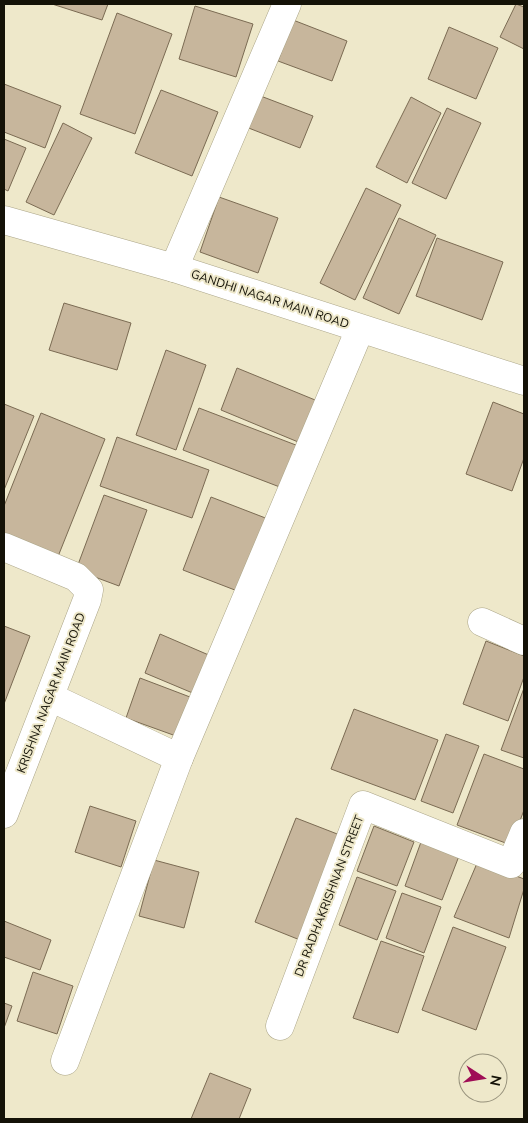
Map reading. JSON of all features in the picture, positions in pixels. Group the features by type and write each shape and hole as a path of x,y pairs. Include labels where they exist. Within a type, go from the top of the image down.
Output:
{"street":[{"name":"GANDHI NAGAR MAIN ROAD","path":"287,4 174,268 360,330 524,381"},
{"path":"4,220 174,268"},
{"path":"65,1061 179,758 360,330"},
{"name":"KRISHNA NAGAR MAIN ROAD","path":"4,547 76,577 89,590 88,600 4,814"},
{"path":"482,622 524,642"},
{"path":"50,697 179,758"},
{"name":"DR RADHAKRISHNAN STREET","path":"280,1026 363,806 511,864 524,833"}],"building":[{"path":"52,4 108,4 102,20"},
{"path":"516,4 524,7 524,49 500,37"},
{"path":"195,6 253,24 236,77 179,59"},
{"path":"117,13 172,34 135,134 80,114"},
{"path":"293,20 347,41 332,81 278,61"},
{"path":"449,27 498,48 476,99 428,79"},
{"path":"4,84 61,106 45,148 4,132"},
{"path":"161,90 218,112 192,176 135,153"},
{"path":"258,95 313,116 300,148 246,127"},
{"path":"411,97 441,113 407,183 376,167"},
{"path":"447,108 481,123 446,199 412,183"},
{"path":"63,123 92,138 54,215 26,202"},
{"path":"4,139 26,148 8,191 4,189"},
{"path":"366,188 401,205 355,300 320,283"},
{"path":"219,197 278,218 258,273 200,252"},
{"path":"399,218 436,235 399,314 363,298"},
{"path":"437,238 503,262 482,320 416,296"},
{"path":"64,303 131,323 117,370 49,350"},
{"path":"166,350 206,365 176,450 136,435"},
{"path":"237,368 320,402 303,444 221,410"},
{"path":"493,402 524,414 524,458 512,491 466,474"},
{"path":"4,404 34,416 4,490"},
{"path":"199,408 301,447 285,489 183,450"},
{"path":"41,413 105,439 57,559 4,538 4,506"},
{"path":"117,437 209,470 192,518 100,486"},
{"path":"104,495 147,510 119,586 76,570"},
{"path":"211,497 268,519 240,592 183,570"},
{"path":"4,626 30,636 4,704"},
{"path":"160,634 211,656 195,694 145,673"},
{"path":"486,641 524,656 524,677 508,721 463,704"},
{"path":"140,678 190,697 176,736 126,718"},
{"path":"524,688 524,758 501,750"},
{"path":"354,709 438,740 415,800 331,769"},
{"path":"446,734 479,746 453,813 421,801"},
{"path":"484,754 524,769 524,810 511,845 457,825"},
{"path":"90,806 136,821 121,867 75,852"},
{"path":"296,818 345,837 305,942 255,922"},
{"path":"374,826 414,842 397,886 357,871"},
{"path":"421,842 459,856 442,900 405,886"},
{"path":"154,860 199,872 184,928 139,916"},
{"path":"478,861 524,879 524,889 509,938 454,917"},
{"path":"357,877 396,891 377,940 339,925"},
{"path":"402,893 441,907 424,953 386,938"},
{"path":"4,921 51,940 40,970 4,957"},
{"path":"453,927 506,947 476,1030 422,1010"},
{"path":"381,941 424,956 398,1033 353,1018"},
{"path":"33,972 73,986 57,1034 17,1021"},
{"path":"4,1003 12,1006 4,1028"},
{"path":"210,1073 251,1089 239,1119 191,1119"}]}
